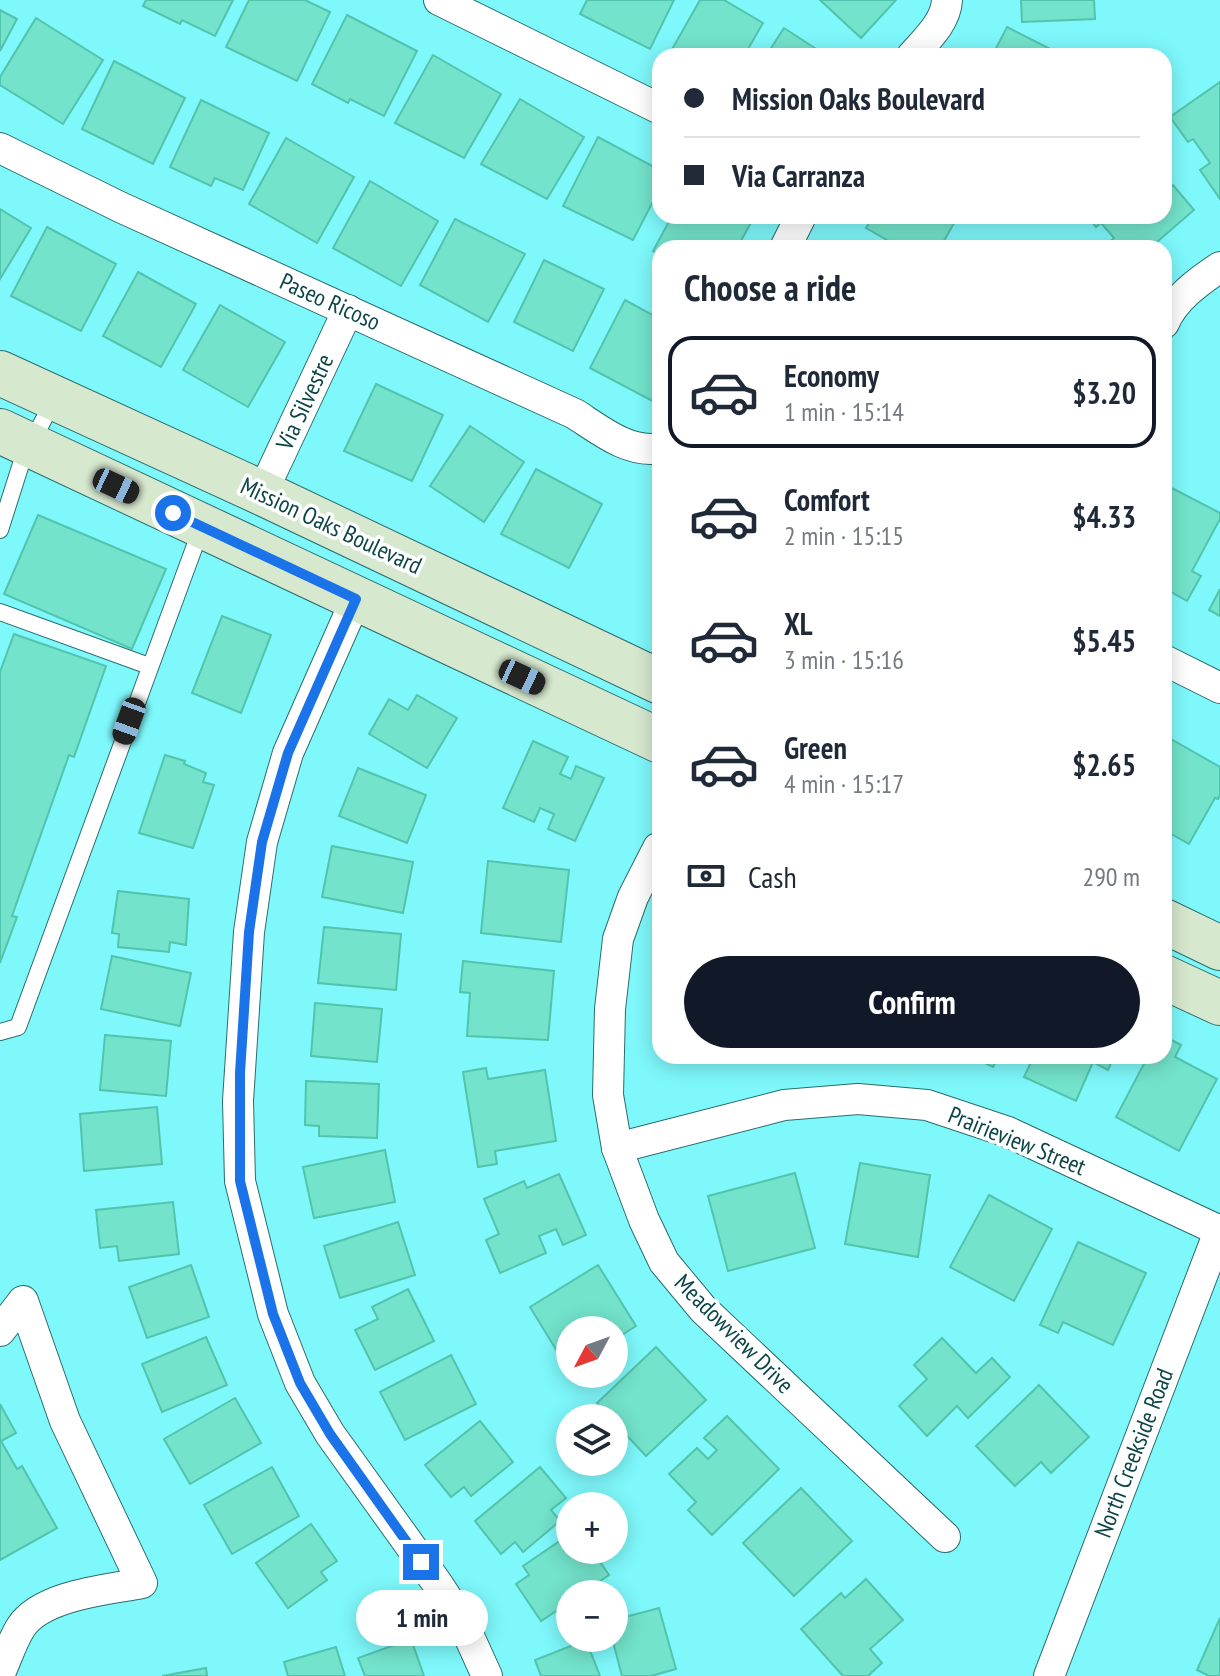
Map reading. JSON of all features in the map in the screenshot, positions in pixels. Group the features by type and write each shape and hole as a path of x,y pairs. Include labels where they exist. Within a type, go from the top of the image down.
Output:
{"main road":[{"name":"Mission Oaks Boulevard","path":"0,373 652,678"},
{"path":"15,438 652,737"},
{"path":"1172,925 1220,948"},
{"path":"1172,981 1220,1003"}],"street":[{"path":"439,0 652,105"},
{"path":"919,48 937,27 947,7 947,0"},
{"name":"Paseo Ricoso","path":"0,148 120,207 575,414 625,444 652,450"},
{"path":"1172,311 1201,279 1220,267"},
{"name":"Via Silvestre","path":"262,493 348,310"},
{"path":"356,599 288,753 262,842 249,932 238,1101 240,1181 273,1314 300,1383 330,1434 463,1623 487,1676"},
{"path":"1172,664 1220,688"},
{"name":"Meadowview Drive","path":"652,860 633,897 618,939 610,1009 608,1095 617,1148 644,1220 664,1262 703,1309 945,1537"},
{"name":"Prairieview Street","path":"617,1148 784,1105 858,1099 927,1105 1008,1132 1220,1230"},
{"name":"North Creekside Road","path":"1057,1674 1220,1230"},
{"path":"0,1331 23,1301 65,1421 142,1583 73,1597 40,1609 22,1626 0,1673"}],"lane":[{"path":"0,530 15,438 54,398"},
{"path":"0,1032 18,1027 202,527"},
{"path":"0,612 149,666"}],"building":[{"path":"146,0 233,0 215,36 143,6"},
{"path":"249,0 305,0 330,12 297,81 226,47"},
{"path":"587,0 674,0 650,49 580,14"},
{"path":"700,0 724,0 763,23 749,48 673,48"},
{"path":"820,0 896,0 861,38"},
{"path":"1021,0 1094,0 1095,19 1022,22"},
{"path":"0,10 17,19 0,51"},
{"path":"347,15 417,51 384,116 350,99 348,103 312,84"},
{"path":"36,18 103,60 63,124 0,85 0,77"},
{"path":"1007,27 1048,48 996,48"},
{"path":"784,28 815,48 771,48"},
{"path":"433,55 501,94 464,158 395,123"},
{"path":"114,61 185,98 153,164 82,129"},
{"path":"1220,82 1220,199 1200,170 1210,163 1193,139 1188,142 1172,116"},
{"path":"520,99 584,137 547,199 481,164"},
{"path":"201,100 269,133 243,190 215,178 211,186 170,167"},
{"path":"598,137 652,166 652,203 633,240 563,206"},
{"path":"286,138 354,177 317,243 249,204"},
{"path":"370,181 438,221 401,286 333,248"},
{"path":"1173,185 1194,210 1159,240 1112,240 1114,238 1102,224 1172,224"},
{"path":"0,209 31,228 0,279"},
{"path":"455,219 525,254 488,322 420,285"},
{"path":"668,224 750,224 741,240 659,240"},
{"path":"868,224 954,224 944,240 887,240 866,228"},
{"path":"47,227 116,264 81,331 11,296"},
{"path":"544,260 604,289 573,351 514,322"},
{"path":"138,272 196,304 161,367 103,336"},
{"path":"625,300 652,315 652,401 590,368"},
{"path":"220,305 285,342 248,407 183,370"},
{"path":"376,384 443,415 412,481 344,451"},
{"path":"470,426 524,462 484,522 430,486"},
{"path":"536,469 602,504 569,568 501,534"},
{"path":"1172,488 1220,513 1220,519 1192,571 1201,576 1187,601 1172,593"},
{"path":"38,515 166,569 132,649 4,594"},
{"path":"1220,589 1220,616 1209,610"},
{"path":"222,616 271,635 241,713 192,693"},
{"path":"14,634 106,666 74,757 69,755 12,916 17,917 0,963 0,672"},
{"path":"417,695 457,718 427,768 369,734 389,699 408,710"},
{"path":"1172,740 1220,767 1220,795 1218,799 1215,798 1189,844 1172,834"},
{"path":"533,741 568,757 560,774 571,779 576,766 604,778 575,841 548,829 554,814 540,808 534,822 503,808"},
{"path":"165,755 185,761 184,764 206,773 203,782 214,785 193,848 139,833"},
{"path":"358,768 426,795 407,843 339,816"},
{"path":"332,846 413,862 403,913 322,897"},
{"path":"488,861 569,870 561,942 481,933"},
{"path":"118,891 189,899 186,945 170,942 169,952 118,947 119,934 112,933"},
{"path":"324,927 401,934 396,990 318,983"},
{"path":"112,956 191,973 180,1026 101,1009"},
{"path":"463,961 554,971 548,1040 467,1036 470,993 460,992"},
{"path":"315,1003 382,1009 377,1062 311,1056"},
{"path":"105,1035 171,1041 166,1096 100,1090"},
{"path":"1172,1040 1181,1045 1175,1057 1217,1079 1179,1151 1116,1117 1144,1064 1172,1064"},
{"path":"1030,1064 1092,1064 1076,1101 1024,1077"},
{"path":"1097,1064 1111,1064 1108,1070"},
{"path":"486,1068 488,1079 545,1070 556,1141 495,1151 497,1164 478,1167 463,1072"},
{"path":"306,1081 379,1084 377,1138 319,1136 319,1126 305,1125"},
{"path":"157,1107 162,1164 84,1171 80,1114"},
{"path":"385,1150 395,1202 314,1218 303,1167"},
{"path":"860,1163 930,1175 918,1257 845,1244"},
{"path":"795,1173 815,1248 728,1271 708,1196"},
{"path":"559,1174 586,1235 563,1245 556,1229 539,1236 546,1253 500,1273 486,1240 499,1234 484,1199 524,1181 527,1188"},
{"path":"989,1195 1052,1229 1014,1301 950,1267"},
{"path":"173,1202 179,1254 119,1261 117,1246 100,1248 96,1210"},
{"path":"398,1222 415,1275 340,1298 324,1246"},
{"path":"1078,1242 1146,1273 1113,1345 1063,1322 1058,1333 1040,1325"},
{"path":"191,1265 209,1317 147,1338 129,1287"},
{"path":"598,1265 636,1326 628,1331 628,1316 556,1316 556,1349 530,1307"},
{"path":"408,1289 434,1341 375,1370 355,1330 378,1319 372,1307"},
{"path":"206,1337 227,1385 162,1412 142,1364"},
{"path":"942,1338 976,1373 992,1358 1010,1377 968,1418 957,1406 927,1436 899,1406 927,1379 914,1365"},
{"path":"656,1347 706,1400 646,1456 628,1437 628,1404 597,1403 613,1388 628,1388 628,1374"},
{"path":"451,1355 476,1404 405,1440 380,1392"},
{"path":"1039,1385 1089,1437 1051,1473 1041,1462 1015,1486 976,1446"},
{"path":"235,1398 261,1443 190,1484 164,1439"},
{"path":"0,1404 16,1433 1,1441 17,1469 22,1466 57,1528 0,1560"},
{"path":"727,1416 779,1469 712,1535 688,1510 696,1502 669,1474 697,1448 708,1459 717,1450 704,1438"},
{"path":"480,1421 513,1462 471,1496 464,1487 451,1497 425,1465"},
{"path":"272,1467 299,1516 232,1554 204,1505"},
{"path":"540,1467 561,1492 556,1492 556,1506 551,1510 556,1516 556,1524 523,1552 515,1542 501,1554 475,1521"},
{"path":"801,1488 852,1541 794,1596 743,1543"},
{"path":"311,1524 337,1561 321,1572 327,1580 288,1608 256,1563"},
{"path":"556,1544 556,1564 602,1564 609,1575 602,1580 556,1580 556,1611 541,1621 516,1584 529,1575 523,1566"},
{"path":"866,1579 903,1620 870,1649 882,1663 868,1676 843,1676 801,1629 841,1593 845,1598"},
{"path":"659,1608 676,1669 651,1676 622,1676 616,1652 628,1652 628,1616"},
{"path":"1220,1618 1220,1676 1209,1676 1197,1670"},
{"path":"411,1639 424,1676 365,1676 358,1658"},
{"path":"336,1647 345,1676 288,1676 284,1662"},
{"path":"556,1652 591,1652 600,1676 541,1676 535,1660"},
{"path":"206,1668 207,1676 162,1676"}],"route":[{"path":"173,513 356,599 288,753 262,842 249,932 238,1101 240,1181 273,1314 300,1383 330,1434 421,1562"}]}
